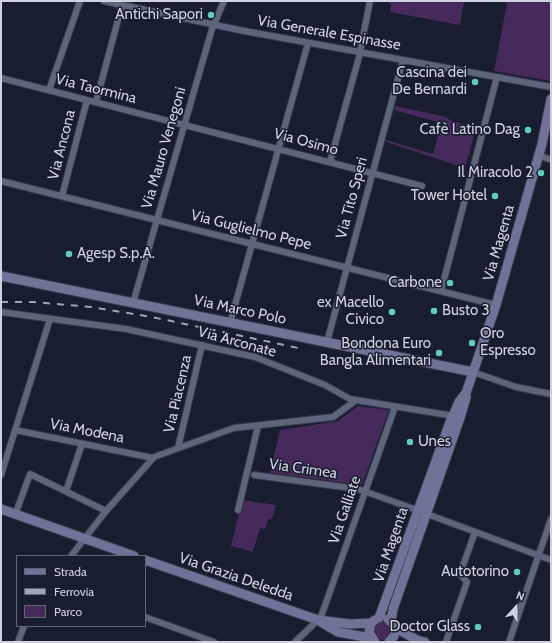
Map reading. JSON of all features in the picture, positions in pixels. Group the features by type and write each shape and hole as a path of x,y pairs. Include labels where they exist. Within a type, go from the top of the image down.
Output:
{"street":[{"path":"49,90 80,1"},
{"name":"Via Generale Espinasse","path":"104,1 214,25 551,87"},
{"path":"139,9 141,1"},
{"name":"Via Mauro Venegoni","path":"133,303 184,124 214,25 224,1"},
{"path":"330,162 360,52 370,1"},
{"name":"Via Ancona","path":"96,102 122,5"},
{"path":"230,323 308,43"},
{"name":"Via Tito Speri","path":"327,342 403,60"},
{"path":"441,290 497,77"},
{"name":"Via Taormina","path":"1,78 184,124"},
{"name":"Via Magenta","path":"373,641 369,632 375,621 417,510 456,417 466,398 466,393 496,305 538,155 551,99"},
{"name":"Via Ancona","path":"62,196 87,100"},
{"name":"Via Osimo","path":"184,124 422,186"},
{"path":"538,155 551,160"},
{"name":"Via Guglielmo Pepe","path":"1,181 496,305"},
{"name":"Via Marco Polo","path":"1,276 474,372"},
{"name":"Via Arconate","path":"1,312 126,329 202,345 258,358 325,385 355,401 456,417"},
{"path":"1,475 50,319"},
{"name":"Via Piacenza","path":"178,448 202,345"},
{"path":"474,372 516,387 550,391"},
{"path":"72,555 106,511 153,458 231,429 333,417 355,401"},
{"name":"Via Galliate","path":"318,620 395,407"},
{"name":"Via Magenta","path":"390,641 395,633 393,625 393,609 427,514 456,417"},
{"path":"238,510 258,426"},
{"name":"Via Modena","path":"15,430 153,458"},
{"path":"66,491 82,444"},
{"path":"15,515 30,474 106,511"},
{"name":"Via Crimea","path":"254,475 365,491 417,510"},
{"path":"1,509 131,555"},
{"path":"427,514 551,560"},
{"path":"509,642 551,519"},
{"path":"446,642 467,582 460,574 475,532"},
{"name":"Via Grazia Deledda","path":"146,560 318,620 338,632 373,641"},
{"path":"146,617 214,642"},
{"name":"Via Grazia Deledda","path":"318,620 350,624 375,621 385,618 393,625 421,641"},
{"path":"295,642 318,620"},
{"path":"18,642 24,627"},
{"path":"390,641 421,641"}],"green space":[{"path":"381,1 464,1 460,25 390,12 391,3"},
{"path":"497,1 551,1 550,81 494,71 507,3"},
{"path":"395,106 447,117 448,119 476,129 465,168 386,142 386,140 433,154 441,123 394,110"},
{"path":"358,406 389,410 362,485 270,473 280,430 338,421"},
{"path":"242,500 276,505 272,519 268,520 265,529 260,528 253,552 231,546"},
{"path":"378,622 386,622 391,627 389,638 386,640 378,640 373,635 373,627"}],"railway":[{"path":"1,302 33,302 91,307 152,317 303,349"}],"place":[{"name":"Antichi Sapori","path":"211,15"},
{"name":"Cascina dei De Bernardi","path":"475,82"},
{"name":"Cafè Latino Dag","path":"528,130"},
{"name":"Il Miracolo 2","path":"541,173"},
{"name":"Tower Hotel","path":"495,196"},
{"name":"Agesp S.p.A.","path":"69,254"},
{"name":"Carbone","path":"450,283"},
{"name":"Busto 3","path":"434,311"},
{"name":"ex Macello Civico","path":"392,312"},
{"name":"Oro Espresso","path":"472,343"},
{"name":"Bondona Euro Bangla Alimentari","path":"439,353"},
{"name":"Unes","path":"410,442"},
{"name":"Autotorino","path":"517,572"},
{"name":"Doctor Glass","path":"478,627"}]}
